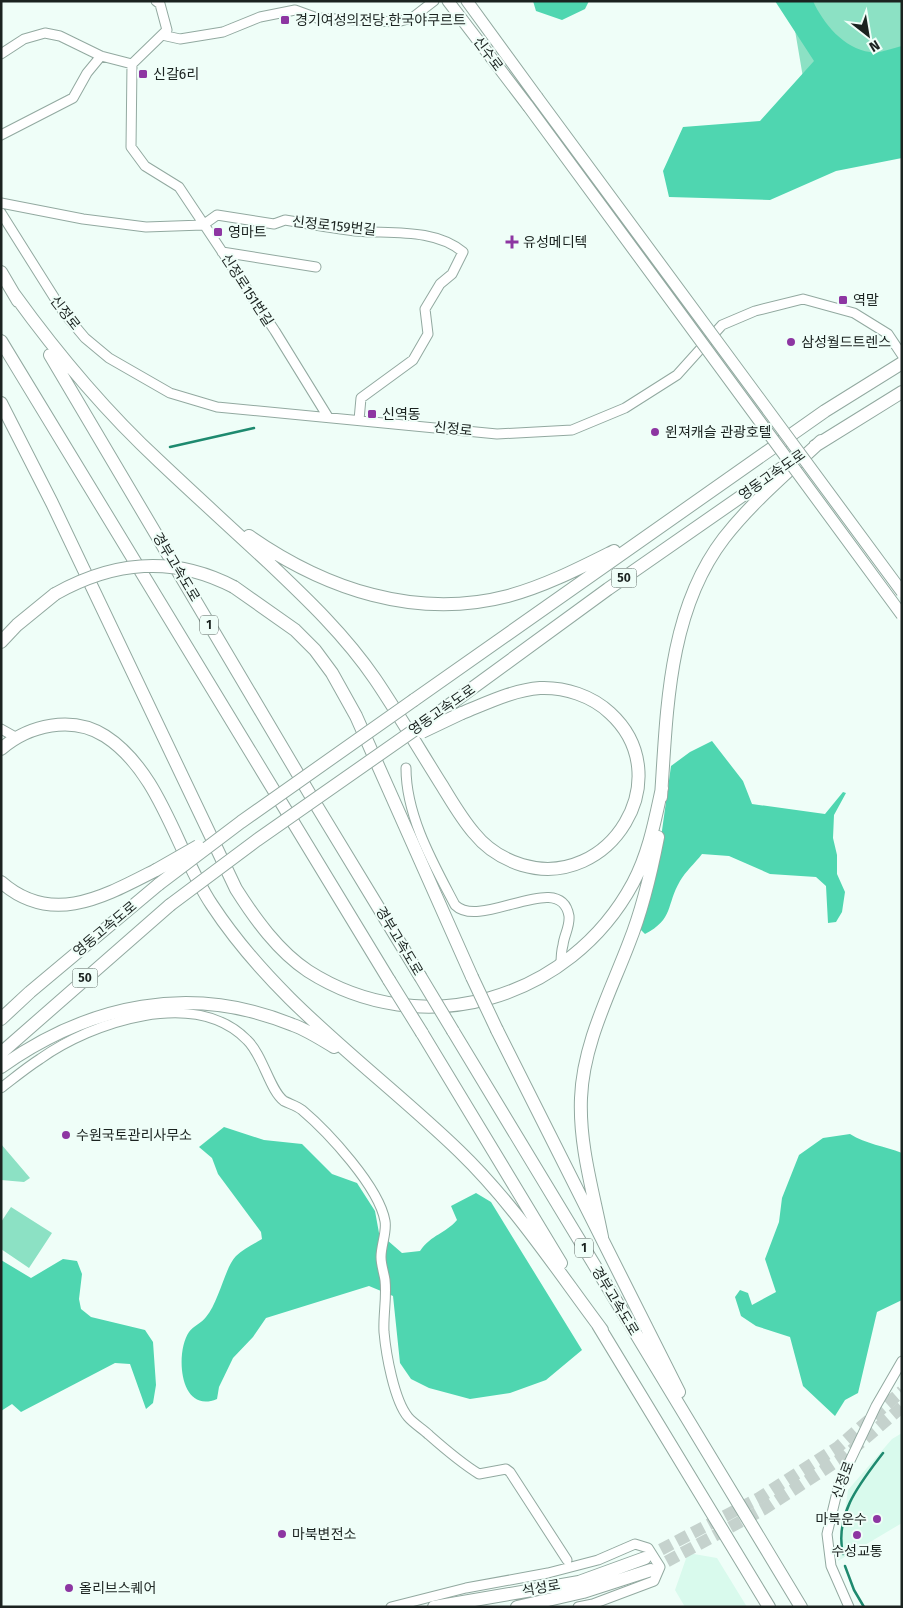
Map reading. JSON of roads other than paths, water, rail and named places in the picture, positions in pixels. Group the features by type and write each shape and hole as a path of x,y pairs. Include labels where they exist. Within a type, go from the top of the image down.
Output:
{"highway":[{"name":"경부고속도로","path":"1,272 318,808 801,1607"},
{"path":"14,294 55,351 88,391 309,600 340,634 375,679 466,823 486,845 507,859 532,867 557,868 582,861 594,856 622,830 636,802 639,787 638,760 635,748 616,718 596,702 569,691 542,688 514,693 462,713 380,753"},
{"name":"경부고속도로","path":"1,342 770,1607"},
{"name":"영동고속도로","path":"1,1020 30,992 159,884 241,822 825,411 902,363"},
{"name":"영동고속도로","path":"1,1052 170,905 257,840 430,719 608,589 821,441 902,392"},
{"path":"1,403 56,512 218,855 250,911 287,953 306,970 348,992 388,1003 434,1008 462,1005 494,998 527,986 561,965 599,931 619,906 634,882 647,848 662,788"},
{"path":"602,1237 584,1152 581,1097 587,1058 595,1030 630,942 649,883 659,828 672,676 682,628 698,583 709,560 742,517 821,441"},
{"path":"198,497 272,552 308,572 362,592 391,600 427,604 456,604 509,595 546,583 654,530"},
{"path":"1,642 22,620 55,594 97,574 149,565 177,566 196,570 234,587 295,630 315,650 337,680 356,716 497,1030 715,1466"},
{"path":"1,749 17,738 52,725 75,725 98,732 125,752 147,780 210,902 246,953 293,1002 406,1102 482,1175 539,1245 602,1330"},
{"path":"1,882 25,898 48,905 61,905 100,897 156,870 241,822"},
{"path":"1,1067 46,1040 106,1014 129,1008 184,1002 244,1008 270,1016 296,1026 362,1065"},
{"name":"석성로","path":"434,1607 579,1582 648,1564 583,1592 517,1607"}],"main road":[{"name":"신수로","path":"448,1 528,106 902,615"},
{"name":"신수로","path":"466,1 902,592"}],"street":[{"path":"1,54 24,38 45,32 60,36 101,56 132,64 167,30 160,4 156,1"},
{"path":"162,35 180,39 223,32 260,17 295,10 317,18 397,22 412,18 434,1"},
{"path":"1,135 73,98 87,73 101,56"},
{"name":"신정로151번길","path":"132,64 131,147 145,166 179,186 328,417"},
{"name":"신정로159번길","path":"1,203 83,219 146,227 203,225 217,215 274,224 286,220 356,231 405,232 455,245 463,252 452,274 440,284 424,309 428,334 413,360 361,398 358,420"},
{"name":"신정로","path":"1,213 64,313 85,338 109,358 170,393 193,402 217,407 497,434 572,430 625,408 677,375 722,325 755,311 803,299 854,313 888,334 902,355"},
{"path":"222,252 316,267"},
{"path":"1,729 17,738"},
{"path":"406,768 406,785 412,809 455,905 460,910 470,913 496,909 537,897 559,901 565,906 569,922 563,944 561,965"},
{"path":"1,1088 40,1058 59,1047 113,1024 148,1015 186,1012 215,1018 247,1039 259,1054 277,1094 282,1100 301,1110 354,1162 380,1206 385,1222 381,1257 385,1281 384,1333 394,1384 408,1417 445,1451 479,1474 506,1469 510,1472 567,1560"},
{"name":"신정로","path":"849,1607 831,1566 826,1534 839,1484 876,1406 902,1361"},
{"path":"391,1607 466,1588 598,1560 635,1544 648,1548 658,1560 660,1567 654,1581 593,1604 578,1607"}],"waterway":[{"path":"170,447 254,428"},
{"path":"843,1554 842,1525 851,1499 883,1453"},
{"path":"845,1566 854,1590 864,1607"}],"tunnel":[{"path":"645,1558 759,1498 838,1447 902,1391"},
{"path":"651,1570 764,1509 845,1456 902,1407"}],"place":[{"name":"경기여성의전당.한국야쿠르트","path":"285,20"},
{"name":"신갈6리","path":"143,74"},
{"name":"영마트","path":"218,232"},
{"name":"유성메디텍","path":"512,242"},
{"name":"역말","path":"843,300"},
{"name":"삼성월드트렌스","path":"791,342"},
{"name":"신역동","path":"372,414"},
{"name":"윈져캐슬 관광호텔","path":"655,432"},
{"name":"수원국토관리사무소","path":"66,1135"},
{"name":"마북운수","path":"877,1519"},
{"name":"마북변전소","path":"282,1534"},
{"name":"수성교통","path":"857,1535"},
{"name":"올리브스퀘어","path":"69,1588"}]}
